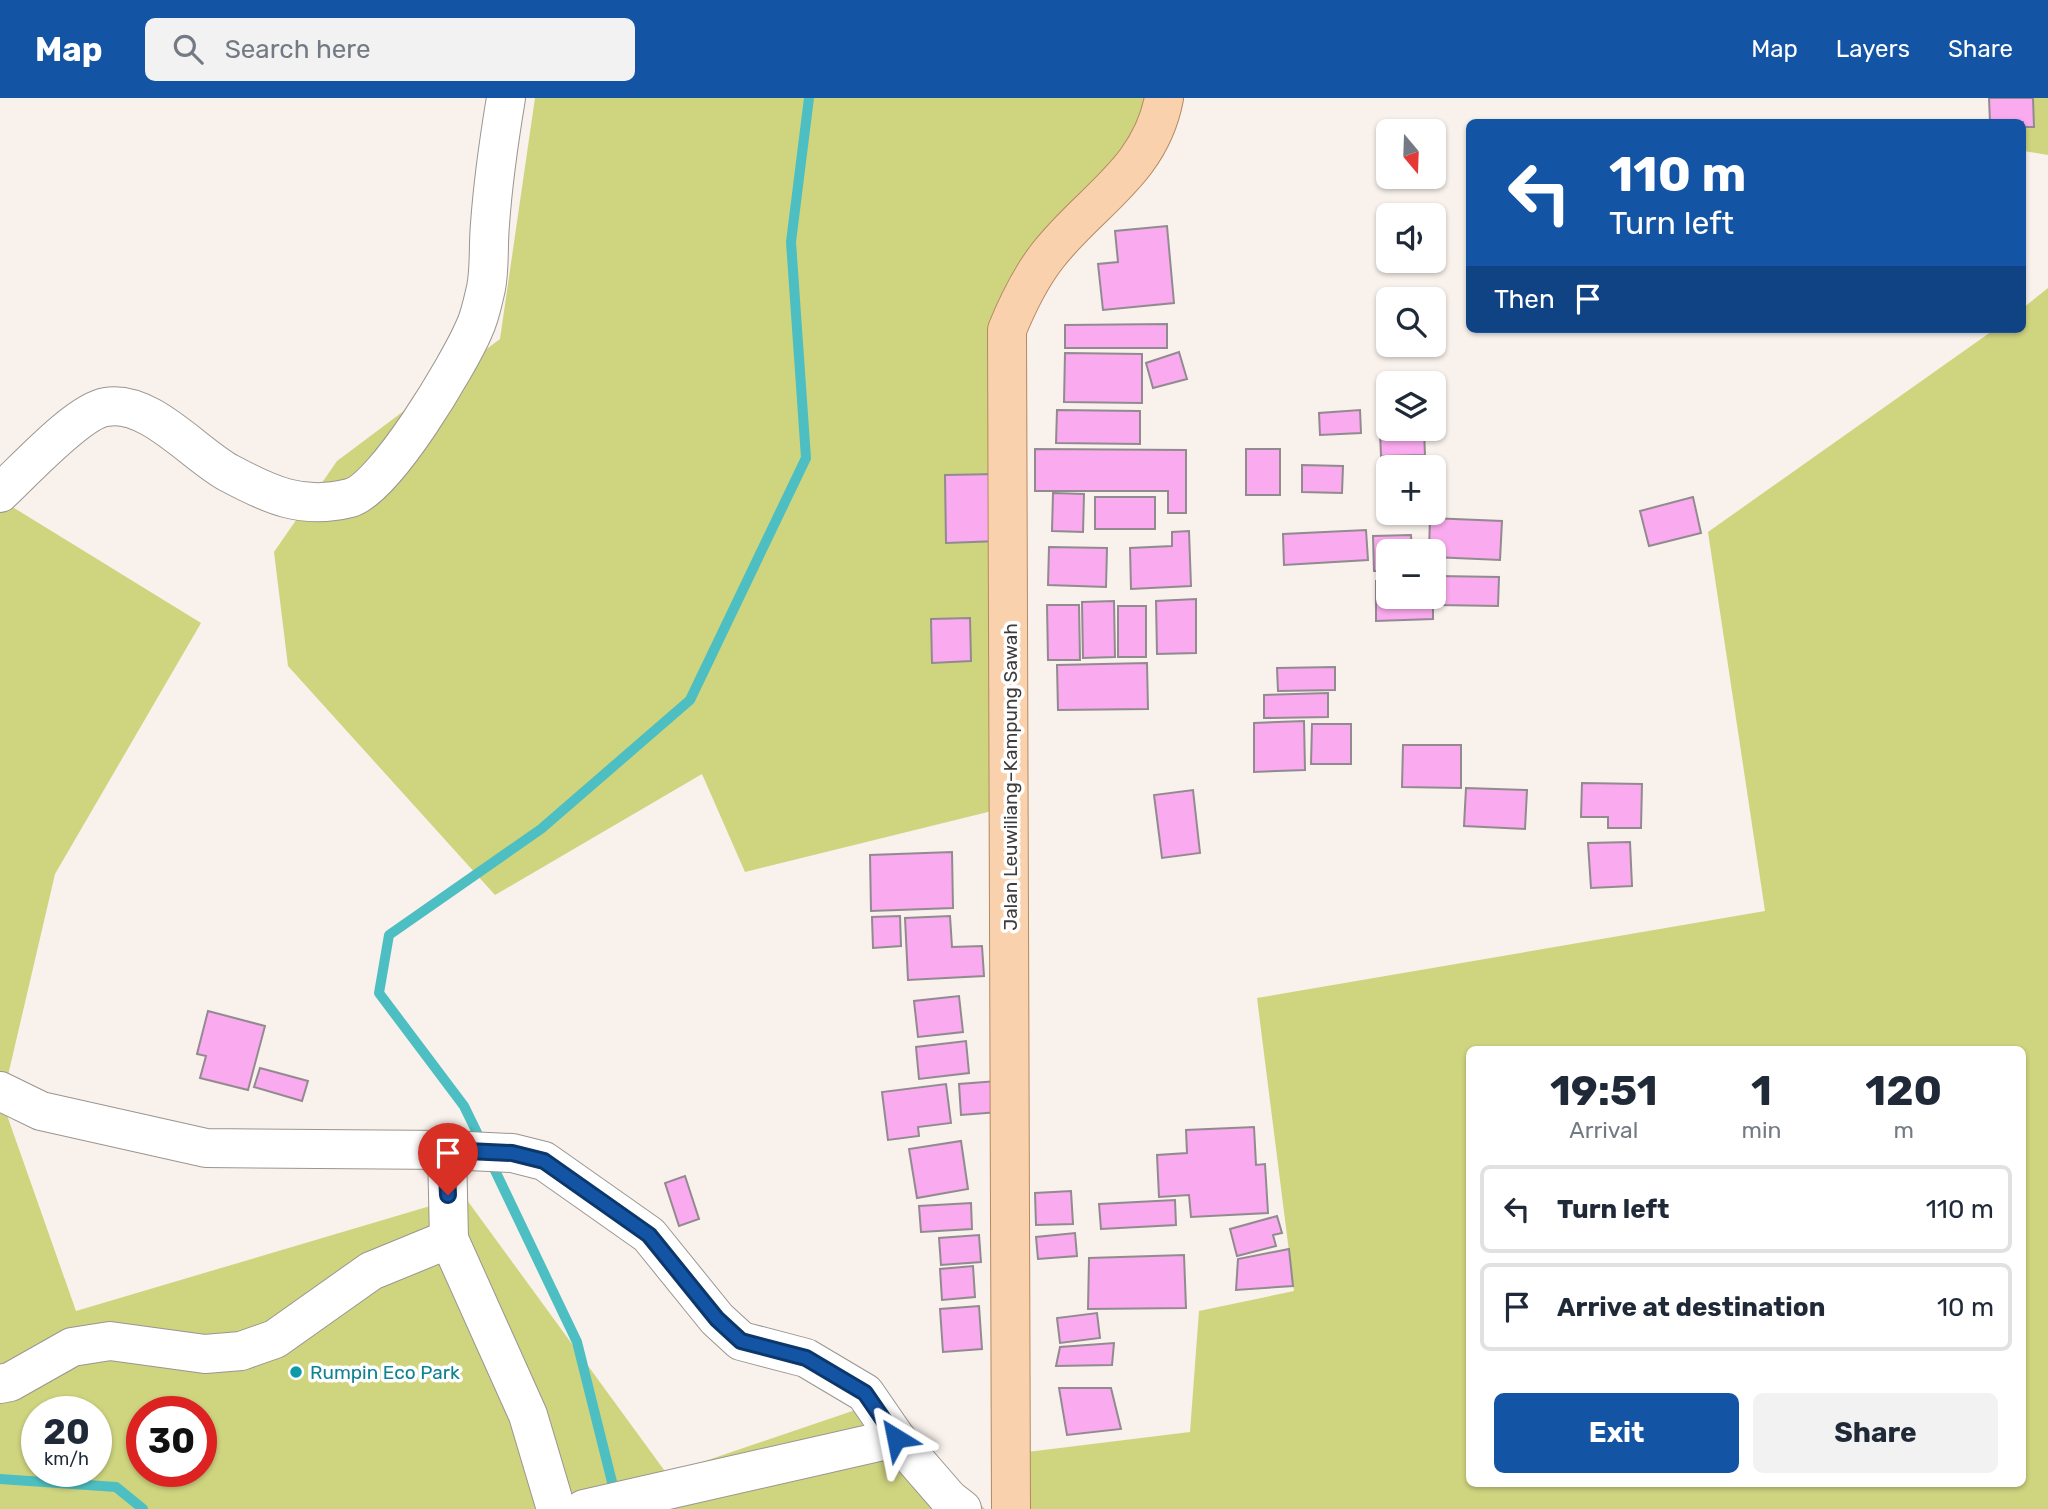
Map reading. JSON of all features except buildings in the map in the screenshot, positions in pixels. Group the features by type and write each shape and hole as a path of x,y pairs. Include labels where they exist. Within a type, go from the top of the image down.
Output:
{"main road":[{"name":"Jalan Leuwiliang–Kampung Sawah","path":"1011,1509 1007,330 1023,291 1049,253 1134,167 1159,123 1164,98"}],"street":[{"path":"0,493 83,417 107,406 135,410 159,421 212,464 272,496 321,502 354,497 378,479 446,383 475,327 486,286 495,165 506,98"},
{"path":"0,1091 41,1111 206,1148 512,1153 544,1161 649,1235 717,1319 741,1341 806,1358 865,1393 896,1438 949,1499 962,1509"},
{"path":"457,1151 449,1240 528,1415 556,1509"},
{"path":"0,1384 10,1382 72,1346 110,1341 205,1354 241,1351 275,1339 371,1271 449,1240"},
{"path":"592,1507 896,1438"}],"green space":[{"path":"535,98 1179,98 1003,309 1000,809 745,872 702,774 495,895 288,666 274,552 337,461 500,339"},
{"path":"1993,98 2048,98 2048,155 2026,151 2026,119 2006,119"},
{"path":"2048,288 2048,1509 1011,1509 1019,1453 1190,1432 1199,1311 1294,1291 1257,998 1765,911 1708,532 1989,333 2026,333 2026,306"},
{"name":"Rumpin Eco Park","path":"6,503 201,623 55,874 2,1101 76,1311 464,1196 667,1474 873,1404 985,1509 0,1509 0,508"}],"waterway":[{"path":"482,1143 464,1106 379,993 389,935 541,829 690,700 806,458 791,242 809,98"},
{"path":"490,1160 577,1342 615,1494"},
{"path":"0,1479 116,1487 143,1509"}],"place":[{"name":"Rumpin Eco Park","path":"296,1372"}],"route":[{"path":"448,1195 446,1150 512,1153 544,1161 649,1235 717,1319 741,1341 806,1358 865,1393 896,1438"}]}
